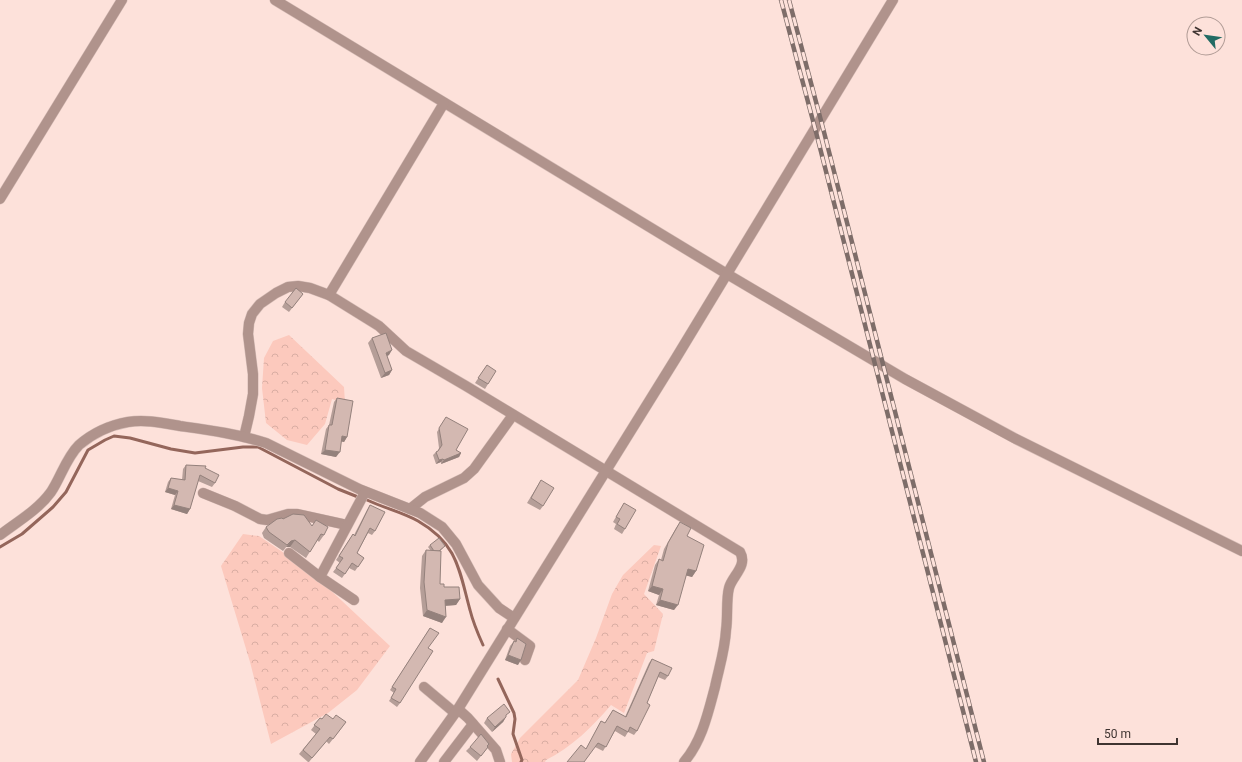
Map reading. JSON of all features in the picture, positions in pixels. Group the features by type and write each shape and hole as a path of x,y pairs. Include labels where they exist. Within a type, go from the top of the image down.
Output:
{"street":[{"path":"0,199 122,0"},
{"path":"275,0 727,274 905,379 1024,442 1242,551"},
{"path":"420,762 456,711 514,618 727,274 893,0"},
{"path":"328,295 444,103"},
{"path":"244,437 253,394 254,374 248,334 252,314 266,300 288,287 298,286 310,288 328,295 379,326 406,351 740,552 742,555 742,564 729,587 724,649 708,712 698,741 692,753 684,762"},
{"path":"410,509 425,497 464,478 474,469 513,415"},
{"path":"0,535 35,508 50,492 68,460 78,446 88,438 104,429 129,422 145,421 244,437 266,443 365,492 420,513 442,527 456,544 478,585 499,608 514,618"},
{"path":"320,577 365,492"},
{"path":"203,493 235,506 260,519 266,520 288,514 297,514 348,525"},
{"path":"289,553 320,577 354,600"},
{"path":"507,629 530,646 525,660"},
{"path":"424,687 473,724 496,750 500,762"},
{"path":"444,762 473,724"}],"green space":[{"path":"289,335 344,387 345,403 332,399 325,424 307,445 287,440 266,423 262,388 264,358 273,341"},
{"path":"243,534 259,536 309,570 390,646 357,690 328,713 271,744 250,662 221,566"},
{"path":"654,545 661,546 644,594 663,614 654,651 647,653 624,713 611,705 597,721 573,743 545,762 512,762 511,754 520,738 578,680 596,638 612,594 623,575"}],"building":[{"path":"296,288 303,294 292,308 285,302"},
{"path":"386,333 392,350 386,353 392,370 385,373 372,338"},
{"path":"487,365 496,371 488,384 478,378"},
{"path":"337,398 353,401 347,437 342,436 340,452 325,450 329,425 332,425"},
{"path":"446,417 468,429 456,450 461,453 444,460 439,460 436,452 442,445 439,428"},
{"path":"186,465 206,466 205,468 219,475 215,483 200,475 190,509 174,505 178,491 168,488 171,478 185,480"},
{"path":"541,480 554,488 543,506 531,498"},
{"path":"624,503 636,510 625,529 617,524 620,519 616,517"},
{"path":"370,505 385,512 375,531 370,528 357,553 364,558 358,567 352,563 345,574 336,568 343,558 339,556 353,534 355,536"},
{"path":"293,514 304,515 312,526 316,520 328,527 324,535 321,534 310,552 295,540 291,541 287,545 269,532 266,527 277,519 283,519"},
{"path":"680,522 691,528 687,536 704,545 696,571 688,569 678,605 660,600 663,589 652,586 659,559 663,561 668,543"},
{"path":"439,538 445,546 439,551 434,551 430,545"},
{"path":"426,550 441,551 440,584 444,584 444,587 459,587 460,599 445,600 446,617 427,610 424,582"},
{"path":"430,628 439,633 428,648 433,651 400,703 391,698 396,689 392,687"},
{"path":"517,638 526,644 521,660 508,655 514,641 516,642"},
{"path":"652,659 672,668 668,676 660,672 647,703 650,705 637,731 630,727 628,732 617,726 606,747 598,743 584,762 567,762 581,745 586,749 601,721 605,723 613,710 626,717"},
{"path":"504,704 510,712 495,727 487,718"},
{"path":"326,714 333,719 336,715 346,722 333,739 330,737 312,758 303,750 320,729 314,725"},
{"path":"481,734 489,744 481,756 470,747"}],"waterway":[{"path":"0,547 22,534 53,507 66,492 88,450 114,436 130,438 171,449 195,453 243,447 258,447 338,489 358,497"},
{"path":"367,500 418,521 441,539 455,559 477,632 483,645"},
{"path":"498,679 514,713 515,719 513,734 522,760 521,762"}],"railway":[{"path":"781,0 976,762"},
{"path":"789,0 984,762"}]}
